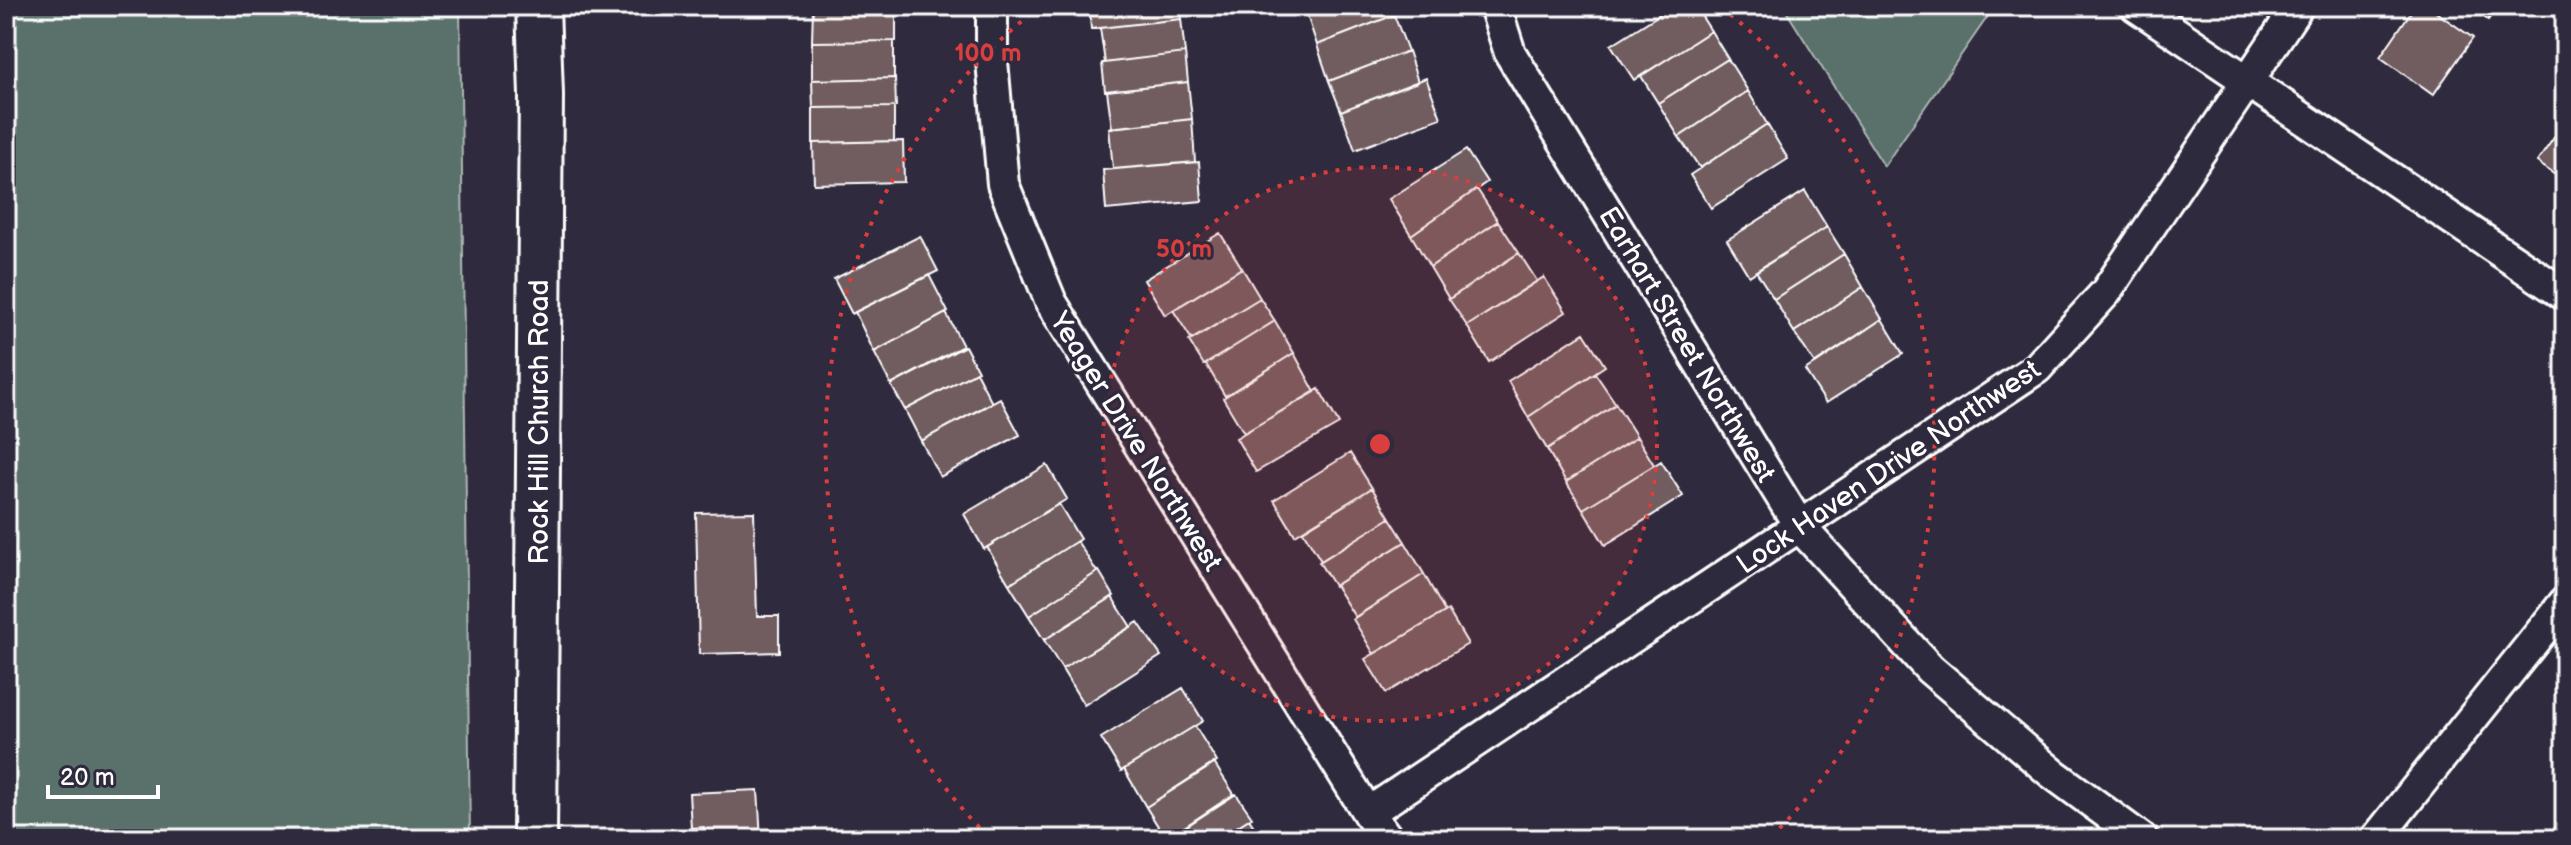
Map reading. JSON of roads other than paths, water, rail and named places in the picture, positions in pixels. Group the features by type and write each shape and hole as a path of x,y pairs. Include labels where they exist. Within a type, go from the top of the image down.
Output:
{"main road":[{"name":"Rock Hill Church Road","path":"535,839 541,110 538,6"}],"street":[{"name":"Yeager Drive Northwest","path":"992,6 992,61 1003,184 1051,302 1368,813 1388,839"},
{"name":"Earhart Street Northwest","path":"1495,6 1510,53 1800,527 1930,669 2052,773 2142,839"},
{"path":"2136,6 2565,295"},
{"name":"Lock Haven Drive Northwest","path":"1368,813 2037,368 2106,292 2298,6"},
{"path":"2376,839 2565,602"}]}
